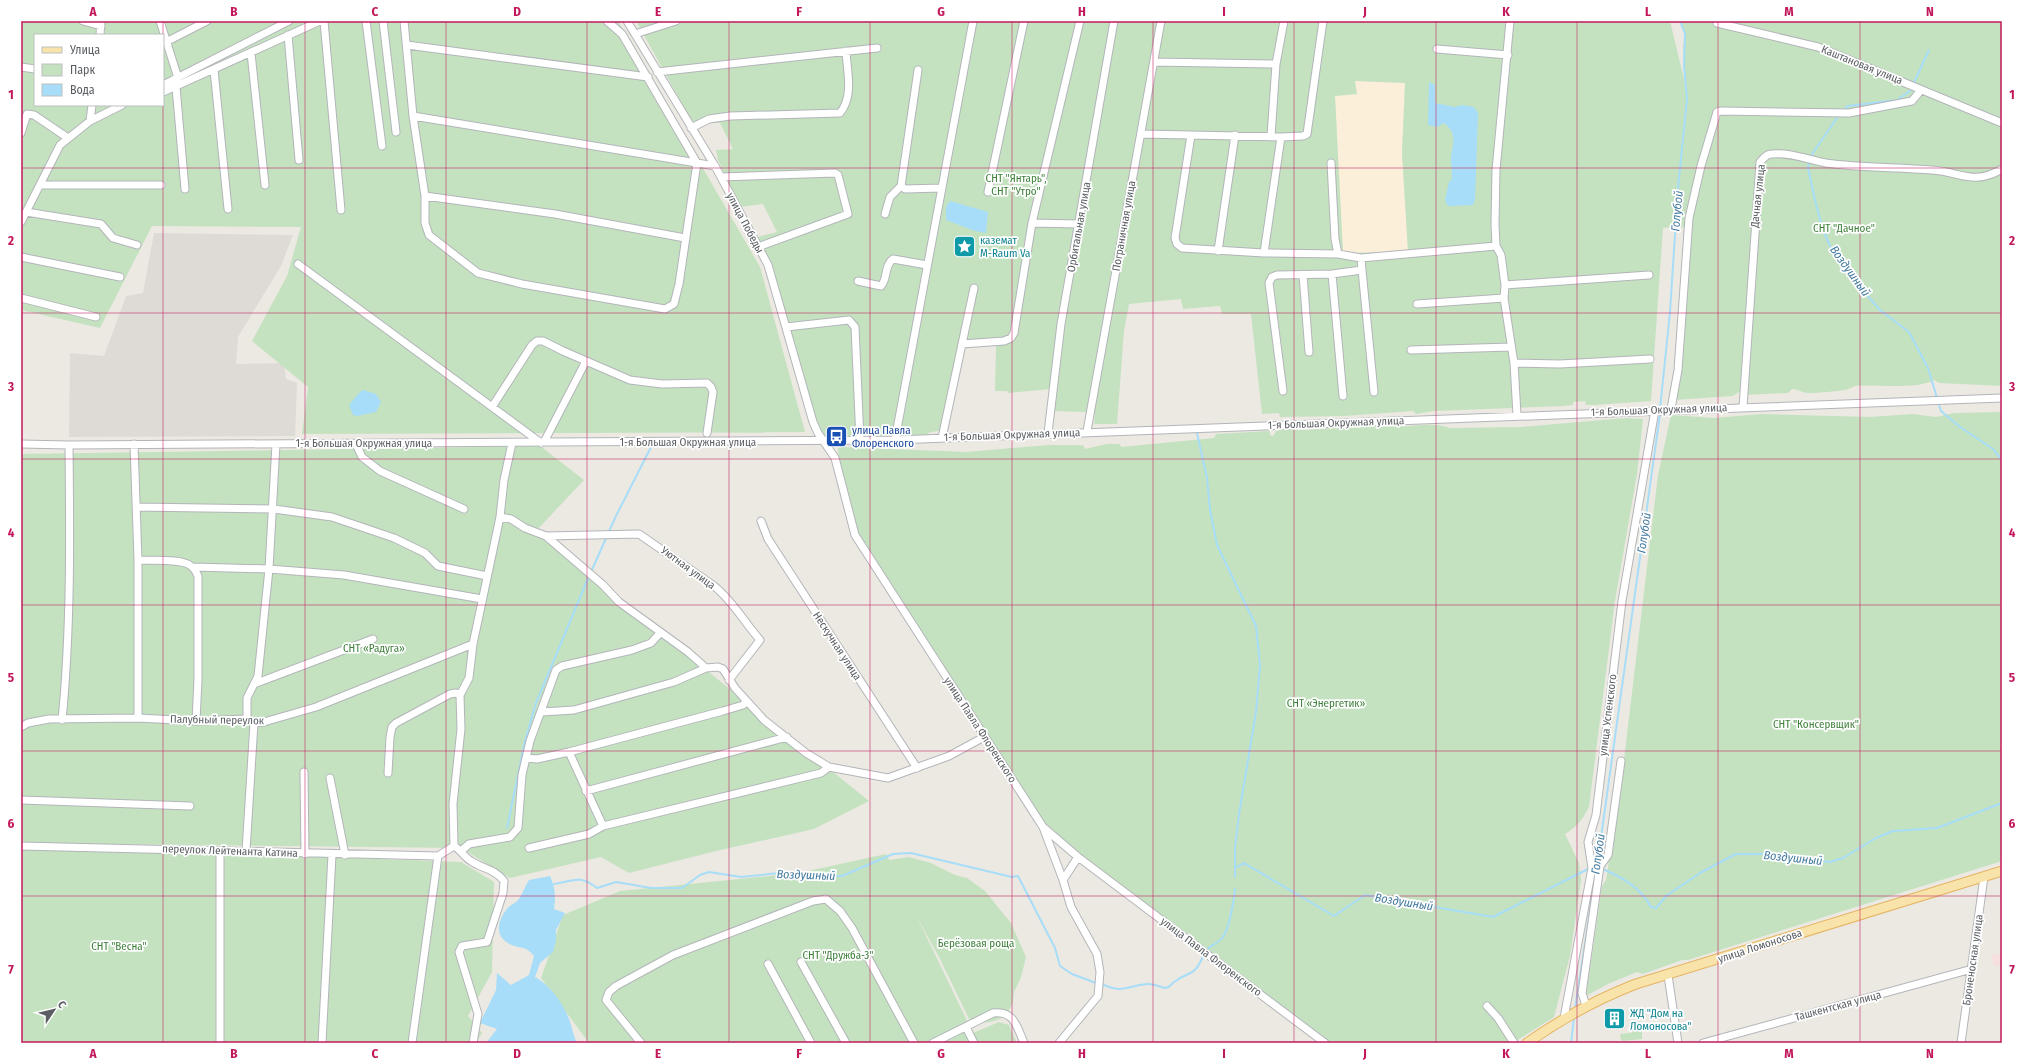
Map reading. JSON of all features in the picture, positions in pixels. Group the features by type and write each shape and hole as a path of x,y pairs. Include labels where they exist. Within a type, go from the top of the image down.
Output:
{"main road":[{"name":"улица Ломоносова","path":"1527,1043 1564,1018 1586,1006 1636,984 2002,871"}],"street":[{"path":"83,21 101,23 100,34"},
{"path":"160,21 164,34"},
{"path":"164,85 289,21"},
{"path":"164,92 320,21"},
{"path":"324,21 341,210"},
{"path":"366,21 382,146"},
{"path":"383,21 396,132"},
{"path":"404,21 413,116 425,196 425,223 429,235 478,273 522,284 665,309 674,304 697,163 622,34 606,21"},
{"name":"улица Победы","path":"627,21 715,166 768,265 813,422 825,441"},
{"path":"636,34 676,21"},
{"path":"895,440 973,21"},
{"path":"988,192 1024,21"},
{"path":"962,344 1004,341 1011,338 1014,333 1032,223 1080,21"},
{"name":"Орбитальная улица","path":"1048,433 1062,324 1114,21"},
{"name":"Пограничная улица","path":"1087,431 1161,21"},
{"path":"1272,136 1276,64 1284,21"},
{"path":"1141,134 1280,137 1303,136 1309,131 1323,21"},
{"path":"1510,21 1496,183 1496,246 1501,255 1505,285 1504,298 1514,364 1517,415"},
{"path":"166,42 203,22"},
{"name":"Каштановая улица","path":"1717,23 1818,47 2002,123"},
{"path":"164,35 178,78"},
{"path":"288,35 298,160"},
{"path":"407,45 648,77"},
{"path":"657,72 877,48"},
{"path":"1437,49 1508,55"},
{"path":"691,128 709,119 730,116 840,113 846,105 849,88 846,51"},
{"path":"251,53 265,185"},
{"path":"1154,62 1276,64"},
{"path":"21,67 34,70"},
{"path":"214,70 228,209"},
{"path":"885,214 890,197 901,186 918,70"},
{"path":"176,87 185,189"},
{"path":"1669,409 1678,370 1689,218 1701,166 1717,112 1849,113 1912,101 1921,90"},
{"path":"90,121 92,106"},
{"path":"21,222 60,145 90,121 120,106"},
{"path":"21,133 27,114 34,115 68,138"},
{"path":"413,116 715,166"},
{"path":"1191,135 1175,238 1177,244 1182,248 1264,253 1338,254 1361,258 1496,246"},
{"path":"1218,251 1235,135"},
{"path":"1264,253 1280,137"},
{"name":"Дачная улица","path":"1743,407 1760,162 1765,156 1772,154 1798,156 1826,163 1888,169 1934,170 1979,179 2002,169"},
{"path":"1332,163 1335,239 1338,254"},
{"path":"721,177 835,173 838,175 848,214 758,247"},
{"path":"40,185 161,185"},
{"path":"901,186 905,189 942,188"},
{"path":"425,196 555,214 685,238"},
{"path":"26,212 101,224 113,238 136,245"},
{"path":"1032,223 1079,224"},
{"path":"21,257 120,277"},
{"path":"1361,258 1374,392"},
{"path":"858,281 881,286 884,282 889,262 893,259 928,265"},
{"path":"298,264 542,443 586,362"},
{"path":"1283,391 1269,283 1272,278 1277,275 1332,274 1362,270"},
{"path":"1332,274 1343,396"},
{"path":"1303,275 1309,352"},
{"path":"1505,285 1649,275"},
{"path":"942,438 974,288"},
{"path":"21,298 96,317"},
{"path":"1417,304 1504,298"},
{"path":"786,327 848,320 853,323 855,327 860,440"},
{"path":"492,407 537,341 543,341 586,362 630,380 662,384 707,383 713,392 707,433"},
{"path":"1411,350 1511,347"},
{"path":"1514,364 1560,364 1650,359"},
{"name":"1-я Большая Окружная улица","path":"21,444 356,444 895,440 1087,431 2002,398"},
{"name":"улица Успенского","path":"1564,1018 1592,868 1588,842 1596,814 1622,601 1655,410"},
{"name":"улица Павла Флоренского","path":"825,441 835,458 855,535 984,737 1043,826 1063,880 1071,908 1097,954 1100,972 1098,996 1059,1043"},
{"path":"454,846 453,804 461,729 460,695 469,678 473,644 500,517 504,480 512,443"},
{"path":"134,444 138,560 138,718"},
{"path":"246,719 247,698 258,676 274,509 276,444"},
{"path":"356,444 362,457 380,471 464,510"},
{"path":"62,720 66,677 70,522 69,445"},
{"path":"136,507 274,509 332,517 394,538 425,553 438,566 487,576"},
{"path":"500,517 511,519 525,528 546,536 593,576 619,602 688,652 706,668"},
{"name":"Нескучная улица","path":"761,521 772,545 918,768"},
{"name":"Уютная улица","path":"546,536 602,536 638,534 653,542 726,595 737,608 746,625 760,640 730,680"},
{"path":"138,560 183,563 193,568 269,569 344,575 482,599"},
{"path":"193,568 198,576 198,679 196,721"},
{"path":"461,851 469,844 510,838 518,828 522,775 530,741 542,712 548,690 556,670 562,666 632,650 651,643 660,633"},
{"path":"254,684 373,638"},
{"name":"Палубный переулок","path":"21,727 28,723 49,719 138,718 196,721 246,719 254,723 264,722 316,706 473,644"},
{"path":"542,712 574,710 674,682 694,675 706,668 718,667 723,669 746,702 764,720 829,767 888,778 949,756 984,737"},
{"path":"388,772 390,737 396,723 450,694 456,693 460,695"},
{"path":"526,758 537,759 569,752 723,711 743,705 746,702"},
{"path":"246,851 254,723"},
{"path":"586,791 786,737"},
{"path":"569,752 603,826"},
{"path":"1586,1006 1582,993 1584,978 1600,866 1608,855 1621,760"},
{"path":"529,848 589,834 603,826 821,773 829,767"},
{"path":"304,772 305,854"},
{"path":"330,778 345,855"},
{"path":"21,800 190,806"},
{"name":"улица Павла Флоренского","path":"1043,826 1078,856 1325,1043"},
{"name":"переулок Лейтенанта Катина","path":"21,846 246,851 345,855 438,856"},
{"path":"454,846 470,860 498,873 504,881 503,893 488,942 462,946 459,952 478,1014 473,1043"},
{"path":"412,1043 438,856 454,846"},
{"path":"220,851 220,1043"},
{"path":"322,1043 332,854"},
{"path":"1063,880 1078,856"},
{"name":"Броненосная улица","path":"1961,1043 1984,877"},
{"path":"641,1043 606,1000 609,992 616,986 673,955 813,901 826,899 840,911 852,928 914,1043"},
{"path":"801,962 846,1043"},
{"path":"768,964 811,1043"},
{"name":"Ташкентская улица","path":"1703,1043 1972,969"},
{"path":"1668,975 1678,1043"},
{"path":"1487,1006 1498,1018 1514,1043"},
{"path":"933,1043 993,1013 1002,1012 1010,1016 1015,1023 1024,1043"},
{"path":"966,1027 974,1043"}],"shaded area":[{"path":"1355,81 1405,83 1402,153 1408,252 1343,253 1335,96 1357,94"},
{"path":"154,233 293,235 281,266 238,337 236,364 284,363 286,379 297,383 295,436 69,437 70,353 104,356 126,296 143,293"},
{"path":"2002,953 2002,965 1994,966 1991,955"}],"green space":[{"path":"21,21 618,21 760,267 805,432 302,434 308,387 252,341 287,276 301,227 152,226 100,328 21,310"},
{"name":"СНТ \"Янтарь\", СНТ \"Утро\"","path":"636,21 1670,21 1685,83 1683,47 1685,34 1680,21 2002,21 2002,386 1939,383 1934,380 1927,383 1907,386 1855,386 1846,390 1814,393 1807,393 1792,389 1788,393 1743,395 1739,392 1733,396 1674,400 1684,227 1663,228 1651,401 1586,405 1585,401 1573,402 1573,405 1563,406 1434,411 1416,414 1413,411 1345,416 1280,417 1279,413 1262,414 1251,314 1222,314 1220,306 1183,309 1181,299 1129,304 1124,331 1117,424 1094,424 1095,414 1084,412 1051,411 1052,389 1008,393 1007,391 995,391 996,346 960,342 946,429 928,433 926,435 887,437 821,435 757,237 777,232 763,204 740,207 718,160 716,150 733,149 720,123 695,123 690,118","holes":["1355,81 1405,83 1402,153 1408,252 1343,253 1335,96 1357,94"]},
{"name":"СНТ \"Консервщик\"","path":"2002,412 2002,861 1688,960 1682,960 1643,974 1637,972 1608,984 1586,996 1602,886 1606,880 1620,793 1658,475 1671,415 1715,418 1761,414 1870,417 1912,414 1936,417 1954,413"},
{"name":"СНТ «Энергетик»","path":"1626,418 1643,419 1637,474 1615,601 1589,807 1573,829 1565,834 1579,863 1581,880 1570,956 1554,1017 1513,1043 1324,1043 1098,872 1042,823 861,549 839,462 838,448 966,452 1049,445 1080,445 1084,446 1085,449 1107,444 1120,444 1121,447 1214,438 1216,434 1270,431 1270,435 1273,436 1278,429 1304,430 1383,425 1434,425 1450,428 1521,427"},
{"name":"СНТ «Радуга»","path":"540,446 584,480 535,532 869,801 814,829 716,851 629,873 601,857 510,878 461,848 21,843 21,454"},
{"name":"СНТ \"Весна\"","path":"21,846 461,862 494,882 492,972 468,1016 482,1033 476,1043 21,1043"},
{"name":"СНТ \"Дружба-3\"","path":"886,854 889,860 909,857 931,863 955,875 967,878 985,891 1011,923 1026,957 1021,977 1014,992 1013,1003 1005,1017 991,1022 971,1023 940,959 917,917 973,1033 999,1022 1009,1025 1017,1043 589,1043 541,978 563,915 620,891 799,873"},
{"path":"1639,1026 1642,1029 1642,1039 1621,1040 1620,1034 1631,1033 1636,1027"}],"water":[{"path":"1429,82 1435,85 1435,103 1455,107 1462,105 1474,107 1478,113 1475,199 1473,205 1448,206 1445,200 1449,182 1452,179 1451,157 1454,138 1451,131 1444,123 1437,127 1428,125"},
{"path":"950,201 988,212 986,233 975,231 946,220 946,207"},
{"path":"363,390 376,394 381,402 376,412 357,416 353,415 349,405"},
{"path":"550,876 555,892 554,909 565,913 556,930 556,940 553,952 540,963 535,977 541,980 560,1001 569,1019 577,1043 486,1043 497,1029 480,1023 496,990 497,973 511,985 529,975 534,956 525,948 512,945 504,940 499,932 501,918 508,908 519,899 529,880"}],"waterway":[{"name":"Голубой","path":"1660,409 1670,312 1678,188 1687,99 1684,66 1685,34 1680,21"},
{"name":"Воздушный","path":"1843,111 1848,106 1897,100 1910,91 1929,50"},
{"name":"Воздушный","path":"1810,157 1839,115"},
{"name":"Воздушный","path":"1809,161 1808,168 1815,200 1822,227 1830,246 1853,279 1880,310 1909,332 1928,368 1937,398"},
{"name":"Воздушный","path":"1938,402 1941,411 1960,427 1993,449 2002,460"},
{"name":"Голубой","path":"1575,1009 1598,859 1660,414"},
{"path":"1197,433 1207,478 1210,510 1217,545 1256,626 1260,665 1256,712 1239,814 1235,848 1235,868"},
{"path":"591,572 615,518 651,447"},
{"path":"507,828 525,741 536,703 589,576"},
{"name":"Воздушный","path":"1603,869 1630,884 1642,894 1651,907 1656,908 1666,896 1700,873 1736,854 1764,854 1830,862 1843,858 1876,838 1893,831 1937,828 2002,803"},
{"name":"Воздушный","path":"554,884 581,880 586,881 597,888 616,882 651,888 682,888 700,875 709,872 741,877 790,872 808,875 842,876 893,854 911,853 1012,877 1018,876 1055,948 1060,966 1072,974 1096,983"},
{"name":"Воздушный","path":"1235,877 1235,868 1244,863 1334,916 1365,895 1493,917 1590,868"},
{"name":"Воздушный","path":"1207,950 1225,934 1231,915 1235,889"},
{"name":"Воздушный","path":"1102,984 1120,989 1149,984 1167,988 1180,978 1195,970 1201,962 1204,954"},
{"name":"Голубой","path":"1571,1043 1574,1017"}],"place":[{"name":"каземат M-Raum Va","path":"965,246"},
{"name":"улица Павла Флоренского","path":"836,436"},
{"name":"ЖД \"Дом на Ломоносова\"","path":"1615,1019"}],"park label":[{"name":"СНТ \"Дачное\"","path":"1844,228"},
{"name":"Берёзовая роща","path":"976,943"}]}
